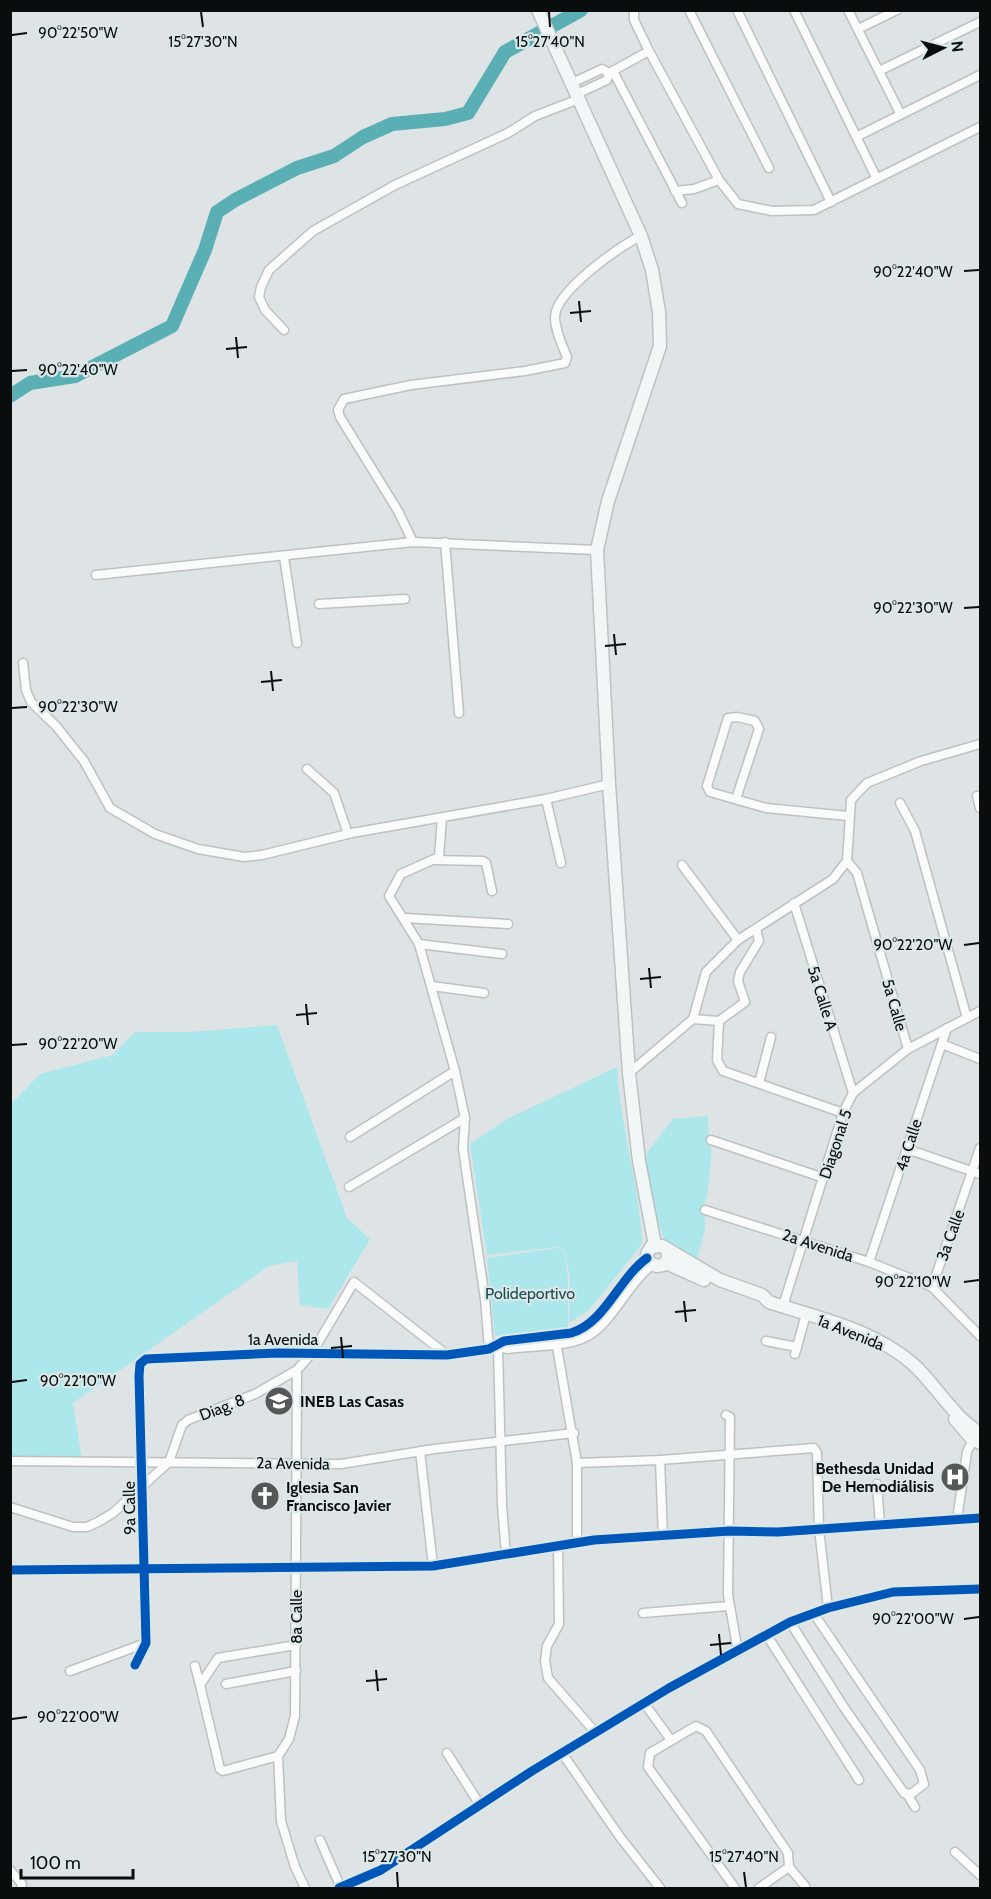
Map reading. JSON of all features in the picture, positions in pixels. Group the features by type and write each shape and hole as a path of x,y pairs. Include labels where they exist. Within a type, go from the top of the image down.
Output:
{"main road":[{"path":"538,11 641,236 654,280 659,312 660,346 608,501 597,550 609,784 629,1073 639,1161 655,1245"},
{"path":"655,1245 662,1246 667,1257 660,1266 650,1262 648,1250 655,1245"},
{"name":"1a Avenida","path":"667,1257 762,1295 769,1302 851,1328 894,1350 926,1377 948,1405 953,1416 978,1437"}],"street":[{"path":"634,10 634,20 649,51 719,180 738,204 772,211 807,211 831,202 876,177 981,127"},
{"path":"689,10 769,168"},
{"path":"737,10 831,202"},
{"path":"794,10 858,136 876,177"},
{"path":"848,10 900,113"},
{"path":"858,29 897,10"},
{"path":"879,71 981,22"},
{"path":"285,330 265,310 259,297 261,287 269,270 313,231 350,213 395,185 508,133 576,92 607,80 611,72 649,51"},
{"path":"611,72 682,203"},
{"path":"858,136 900,113 981,75"},
{"path":"675,191 694,189 719,180"},
{"path":"412,542 398,511 340,417 338,410 344,399 411,385 525,371 565,363 567,357 555,316 560,302 609,255 641,236"},
{"path":"96,575 412,542 597,550"},
{"path":"445,542 459,713"},
{"path":"284,557 297,643"},
{"path":"319,604 405,598"},
{"path":"23,663 26,690 31,702 56,726 84,761 110,808 155,834 198,849 244,856 262,855 348,834 442,818 609,784"},
{"path":"736,799 759,729 755,721 732,717 728,718 706,786 710,792 766,808 848,816"},
{"path":"629,1073 693,1019 706,972 738,940 833,879 847,861 850,800 867,783 921,761 981,744"},
{"path":"307,769 334,794 348,834"},
{"path":"977,796 981,808"},
{"path":"546,798 561,863"},
{"path":"900,803 915,831 967,1018"},
{"path":"436,860 441,852 442,818"},
{"path":"492,891 486,863 483,861 436,860 407,870 393,884 389,896 405,918 419,944 455,1071 465,1118 463,1149 494,1348 506,1555"},
{"name":"5a Calle","path":"847,861 857,873 908,1049"},
{"path":"682,865 738,940"},
{"name":"5a Calle A","path":"794,903 853,1093"},
{"path":"405,918 508,924"},
{"path":"693,1019 719,1021 745,1002 738,981 740,972 759,941 756,929"},
{"path":"419,944 502,954"},
{"path":"432,986 484,993"},
{"name":"Diagonal 5","path":"783,1306 843,1113 853,1093 908,1049 981,1011"},
{"path":"719,1021 718,1066 723,1071 843,1113"},
{"name":"4a Calle","path":"869,1262 947,1028"},
{"path":"759,1083 771,1038"},
{"path":"942,1044 981,1059"},
{"path":"350,1137 455,1071"},
{"path":"349,1187 465,1118"},
{"path":"711,1140 824,1178"},
{"name":"3a Calle","path":"932,1287 977,1173 981,1148"},
{"path":"907,1149 977,1173"},
{"name":"2a Avenida","path":"705,1210 869,1262 932,1287 981,1336"},
{"name":"1a Avenida","path":"154,1357 312,1353 447,1355 494,1348 507,1349 556,1339 580,1330 636,1265 650,1262"},
{"path":"297,1370 312,1353 354,1282 447,1355"},
{"path":"766,1341 796,1351 806,1314"},
{"path":"556,1339 574,1433 577,1463 577,1542"},
{"name":"9a Calle","path":"135,1665 146,1643 140,1364 154,1357"},
{"name":"Diag. 8","path":"169,1462 182,1425 189,1420 262,1391 297,1370"},
{"name":"8a Calle","path":"297,1370 295,1716 289,1739 278,1756 281,1821 295,1867 305,1888"},
{"path":"726,1415 730,1417 731,1456 729,1606 738,1652"},
{"name":"2a Avenida","path":"10,1461 341,1464 420,1451 574,1433"},
{"path":"957,1519 967,1452 978,1437"},
{"path":"577,1463 731,1456 814,1448 817,1453 819,1529 828,1608"},
{"path":"420,1451 433,1566"},
{"path":"660,1460 663,1537"},
{"path":"10,1507 73,1527 87,1527 113,1513 169,1462"},
{"path":"877,1484 880,1525"},
{"path":"10,1570 433,1566 577,1542 730,1532 778,1532 981,1518"},
{"path":"558,1545 559,1624 547,1646 545,1661 548,1678 596,1733"},
{"path":"320,1840 340,1888 381,1870 480,1805 644,1703 790,1622 828,1608 893,1592 981,1589"},
{"path":"643,1613 729,1606"},
{"path":"814,1614 920,1770 924,1784 907,1794"},
{"path":"790,1622 843,1706 915,1806"},
{"path":"766,1634 859,1780"},
{"path":"70,1671 146,1643"},
{"path":"200,1685 220,1658 296,1645"},
{"path":"195,1666 220,1769 223,1771 278,1756"},
{"path":"226,1684 296,1671"},
{"path":"644,1703 671,1740"},
{"path":"735,1888 648,1767 650,1753 696,1726 706,1731 788,1853 789,1867 805,1886"},
{"path":"447,1753 480,1805"},
{"path":"562,1753 620,1837 660,1888"},
{"path":"955,1852 981,1875"},
{"path":"759,1888 789,1867"},
{"path":"10,1870 22,1884 21,1888"}],"green space":[{"path":"277,1025 347,1218 370,1239 328,1309 300,1305 297,1261 269,1266 73,1403 82,1460 11,1460 11,1104 40,1074 113,1055 135,1032 188,1032"},
{"path":"617,1067 622,1112 638,1200 642,1244 589,1310 569,1323 570,1277 564,1249 557,1247 487,1255 470,1144 509,1118"},
{"path":"708,1116 709,1144 712,1151 707,1196 703,1208 705,1227 697,1260 665,1240 653,1209 647,1176 647,1153 673,1119"},
{"name":"Polideportivo","path":"557,1248 564,1250 568,1278 568,1327 495,1336 487,1258"}],"waterway":[{"path":"10,396 30,383 75,376 172,326 205,250 217,212 235,200 297,168 334,156 363,137 392,124 445,119 468,113 505,52 581,10"}],"cycle path":[{"path":"135,1665 146,1643 139,1376 140,1364 146,1359 278,1353 447,1355 489,1349 504,1341 571,1333 583,1328 593,1320 628,1277 647,1258"},
{"path":"10,1570 433,1566 594,1540 730,1531 778,1532 980,1518"},
{"path":"339,1888 381,1870 532,1771 669,1688 790,1622 828,1608 893,1592 980,1589"}],"place":[{"name":"INEB Las Casas","path":"279,1401"},
{"name":"Bethesda Unidad De Hemodiálisis","path":"955,1477"},
{"name":"Iglesia San Francisco Javier","path":"265,1496"}]}
